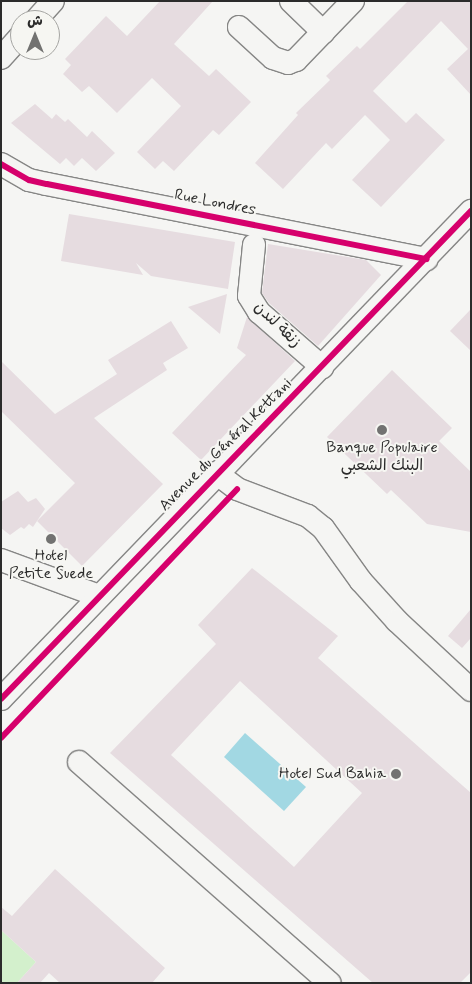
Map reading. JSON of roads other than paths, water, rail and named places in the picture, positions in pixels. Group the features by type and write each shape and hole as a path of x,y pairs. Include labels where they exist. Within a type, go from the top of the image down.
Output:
{"street":[{"path":"291,1 323,32"},
{"path":"239,27 273,58 288,63 296,60 353,1"},
{"path":"1,58 10,48"},
{"name":"Rue Londres","path":"1,164 29,180 427,259"},
{"name":"Avenue du Général Kettani","path":"1,698 216,473 427,259 471,211"},
{"name":"زنقة لندن","path":"254,245 249,296 259,312 322,367"},
{"path":"216,473 237,489 308,516 323,528 360,580 396,621 471,690"},
{"path":"1,560 99,596"},
{"path":"79,762 330,983"}],"water":[{"path":"245,733 306,787 284,811 224,757"}],"place":[{"name":"Banque Populaire البنك الشعبي","path":"382,430"},
{"name":"Hotel Petite Suede","path":"51,539"},
{"name":"Hotel Sud Bahia","path":"396,774"}]}
